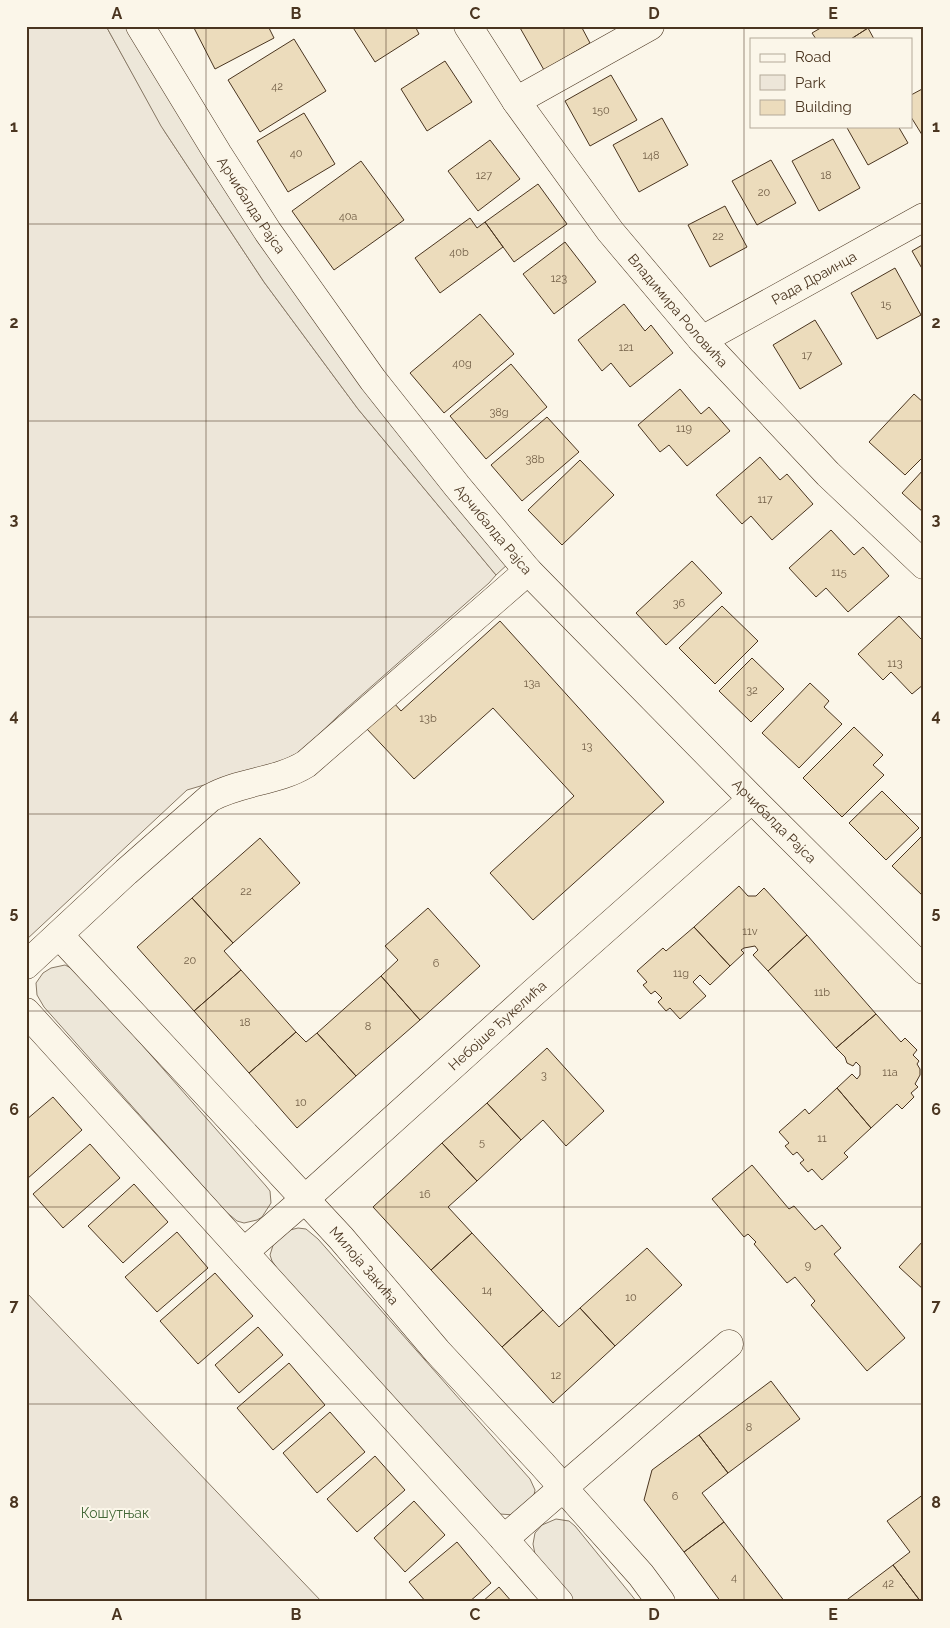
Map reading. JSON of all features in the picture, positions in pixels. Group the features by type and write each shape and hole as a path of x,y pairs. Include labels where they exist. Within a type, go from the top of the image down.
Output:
{"street":[{"name":"Арчибалда Рајса","path":"140,26 263,224 368,372 457,486 528,571 752,799 924,970"},
{"name":"Владимира Роловића","path":"468,26 516,101 610,230 702,340 828,474 924,566"},
{"path":"516,101 650,26"},
{"name":"Рада Драинца","path":"702,340 924,217"},
{"path":"26,964 210,798 222,791 292,771 316,757 528,571"},
{"name":"Небојше Ђукелића","path":"244,1252 752,799"},
{"name":"Милоја Закића","path":"59,935 342,1238 437,1351 641,1574 661,1602"},
{"path":"26,1012 559,1602"},
{"path":"504,1539 729,1344"}],"green space":[{"path":"26,26 106,26 165,132 264,282 358,409 496,575 339,715 301,752 275,764 187,790 26,940"},
{"name":"Кошутњак","path":"26,1292 322,1602 26,1602"}],"shaded area":[{"path":"106,26 126,26 509,563 496,575 358,409 264,282 161,126"},
{"path":"65,965 77,971 270,1191 271,1203 262,1217 244,1223 237,1221 225,1211 44,1007 37,995 36,983 43,973 51,968"},
{"path":"306,1229 318,1239 530,1479 535,1490 533,1500 514,1515 500,1514 279,1271 270,1255 274,1242 290,1230"},
{"path":"556,1519 569,1521 575,1526 637,1602 574,1602 535,1554 533,1544 535,1533 542,1525"}],"building":[{"path":"193,26 268,26 274,38 215,69"},
{"path":"352,26 415,26 419,34 375,62"},
{"path":"519,26 581,26 590,43 544,70"},
{"path":"824,26 867,26 868,28 853,38 815,38 812,33"},
{"path":"868,28 873,38 853,38"},
{"path":"294,39 326,91 260,132 228,80"},
{"path":"445,61 472,102 427,131 401,89"},
{"path":"611,75 637,120 590,146 565,101"},
{"path":"924,88 924,138 912,119 912,94"},
{"path":"304,113 335,164 288,192 257,141"},
{"path":"662,118 688,165 639,192 613,145"},
{"path":"847,128 899,128 908,143 868,165"},
{"path":"833,139 860,188 819,211 792,161"},
{"path":"490,140 520,179 478,211 448,171"},
{"path":"771,160 796,203 757,225 732,181"},
{"path":"361,161 404,220 334,270 292,211"},
{"path":"538,184 567,224 514,262 485,222"},
{"path":"725,206 747,247 710,267 688,225"},
{"path":"470,218 477,228 485,222 503,247 440,293 415,258"},
{"path":"565,242 596,282 554,314 523,274"},
{"path":"924,244 924,272 912,251"},
{"path":"895,268 921,315 877,339 851,293"},
{"path":"624,304 645,331 651,325 673,353 630,387 611,363 602,371 578,340"},
{"path":"480,314 514,354 444,413 410,373"},
{"path":"815,320 842,364 800,389 773,345"},
{"path":"511,364 547,407 486,459 450,416"},
{"path":"680,389 701,414 709,407 730,431 687,466 669,445 660,452 638,425"},
{"path":"914,394 924,403 924,456 905,475 869,442"},
{"path":"547,417 579,452 522,501 491,465"},
{"path":"760,457 780,480 787,474 813,504 772,540 751,516 742,524 716,495"},
{"path":"580,460 614,495 562,545 528,510"},
{"path":"924,469 924,513 902,493"},
{"path":"831,530 854,555 863,547 889,576 848,612 826,588 816,597 789,568"},
{"path":"692,561 722,593 666,645 636,613"},
{"path":"722,606 758,641 715,684 679,648"},
{"path":"899,616 921,639 924,636 924,684 912,694 891,672 883,680 858,654"},
{"path":"500,621 664,802 533,920 490,873 574,796 493,708 414,779 366,728 394,703 401,711"},
{"path":"752,658 784,689 751,722 719,691"},
{"path":"810,683 829,701 824,707 842,724 799,768 762,733"},
{"path":"854,727 883,755 873,765 884,775 842,817 803,778"},
{"path":"882,791 919,828 886,860 849,823"},
{"path":"924,834 924,897 892,866"},
{"path":"260,838 300,883 233,943 192,898"},
{"path":"739,886 748,896 756,896 764,888 807,935 768,971 753,955 758,950 755,946 741,950 744,953 730,966 694,927"},
{"path":"192,898 233,943 224,951 241,970 194,1011 137,947"},
{"path":"428,908 480,966 420,1020 381,976 398,960 385,946"},
{"path":"694,927 730,966 710,985 700,975 693,982 706,996 680,1019 670,1008 666,1011 658,1002 662,998 655,991 651,994 643,985 647,982 637,971 663,948 666,951"},
{"path":"807,935 876,1014 836,1048 768,971"},
{"path":"241,970 296,1032 249,1073 194,1011"},
{"path":"381,976 420,1020 356,1076 317,1033"},
{"path":"876,1014 901,1042 905,1038 917,1050 913,1055 919,1061 917,1064 920,1069 920,1075 915,1084 918,1087 911,1093 914,1097 902,1109 897,1104 871,1128 837,1088 852,1074 857,1079 860,1075 860,1066 856,1062 853,1066 847,1063 845,1057 836,1048"},
{"path":"296,1032 306,1042 317,1033 356,1076 297,1128 249,1073"},
{"path":"547,1048 604,1111 566,1146 543,1120 521,1140 487,1103"},
{"path":"837,1088 871,1128 844,1153 848,1157 822,1180 812,1169 808,1172 800,1163 804,1160 797,1152 793,1155 785,1146 789,1143 779,1132 805,1109 809,1114"},
{"path":"53,1097 82,1130 27,1179 26,1120"},
{"path":"487,1103 521,1140 477,1181 442,1143"},
{"path":"442,1143 477,1181 448,1207 472,1233 431,1270 373,1207"},
{"path":"90,1144 120,1178 63,1228 33,1194"},
{"path":"752,1165 789,1209 794,1206 815,1230 822,1225 841,1248 834,1254 905,1338 867,1371 811,1305 815,1301 795,1277 787,1283 754,1244 756,1242 748,1234 744,1237 712,1199"},
{"path":"134,1184 168,1222 123,1263 88,1226"},
{"path":"177,1232 208,1268 157,1312 125,1277"},
{"path":"472,1233 543,1310 502,1347 431,1270"},
{"path":"924,1240 924,1290 899,1267"},
{"path":"647,1248 682,1285 615,1346 580,1308"},
{"path":"215,1273 253,1316 198,1364 160,1321"},
{"path":"580,1308 615,1346 553,1403 502,1347 543,1310 559,1327"},
{"path":"258,1327 283,1355 239,1393 215,1365"},
{"path":"289,1363 325,1405 273,1450 237,1408"},
{"path":"771,1381 800,1419 728,1473 699,1435"},
{"path":"330,1412 365,1452 317,1493 283,1453"},
{"path":"699,1435 728,1473 702,1493 724,1522 684,1552 644,1500 652,1470"},
{"path":"375,1456 405,1490 357,1532 327,1499"},
{"path":"924,1494 924,1602 921,1602 893,1565 910,1552 887,1521"},
{"path":"414,1501 445,1535 405,1572 374,1538"},
{"path":"724,1522 785,1602 721,1602 684,1552"},
{"path":"457,1542 491,1583 469,1602 426,1602 409,1582"},
{"path":"893,1565 921,1602 844,1602"},
{"path":"499,1587 512,1602 482,1602"}]}
